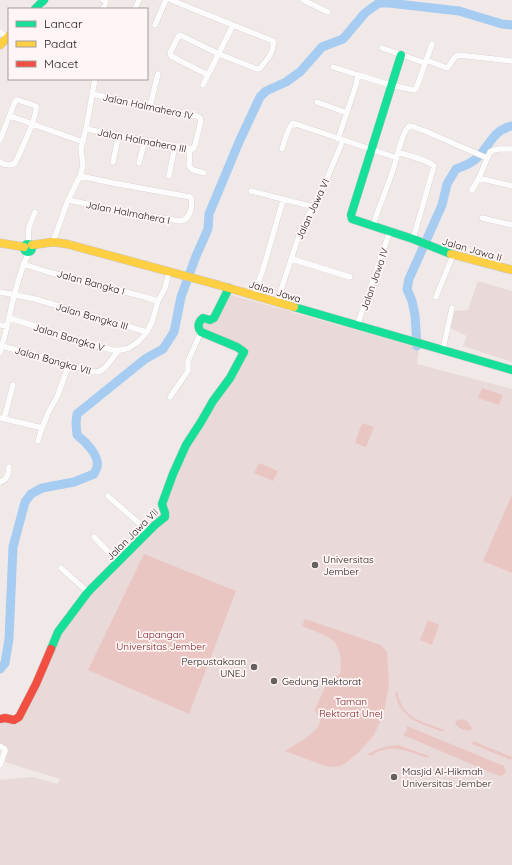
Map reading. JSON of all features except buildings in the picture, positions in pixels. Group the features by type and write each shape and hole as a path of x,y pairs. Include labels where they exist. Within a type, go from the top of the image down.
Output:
{"street":[{"path":"39,8 44,0"},
{"path":"103,0 106,2 103,8"},
{"path":"155,25 166,0"},
{"path":"172,0 273,41 270,56 257,70 180,35 171,50 170,55 208,75"},
{"path":"303,0 328,12"},
{"path":"203,85 233,25"},
{"path":"0,32 8,36 0,45"},
{"path":"333,67 391,85 415,90 432,44"},
{"path":"382,48 447,68 453,59 458,55 512,61"},
{"path":"371,150 401,55"},
{"path":"150,106 158,74"},
{"name":"Jalan Jawa VI","path":"277,302 300,232 319,198 341,140 358,75"},
{"path":"53,242 68,200 80,176 83,166 81,151 95,80"},
{"name":"Jalan Halmahera IV","path":"92,94 197,116 201,121"},
{"path":"0,140 16,100 36,106 32,124 15,163 9,165 0,162"},
{"path":"317,102 347,113"},
{"path":"10,116 83,142"},
{"name":"Jalan Halmahera III","path":"86,129 193,149 201,121"},
{"path":"282,149 292,123 371,150 425,161 434,166 413,239"},
{"path":"373,226 389,183 402,137 410,126 425,130 482,156"},
{"path":"113,162 118,134"},
{"path":"139,163 146,140"},
{"path":"169,176 175,146"},
{"path":"190,149 190,168 192,170 204,173"},
{"path":"482,156 494,150 512,149"},
{"name":"Jalan Jawa II","path":"371,150 351,215 352,219 413,239 453,255 512,270"},
{"path":"472,190 479,178 482,156"},
{"name":"Jalan Halmahera I","path":"68,200 130,213 180,221 184,220 189,215 191,209 191,198 80,176"},
{"path":"479,178 512,186"},
{"path":"251,191 283,200 314,206"},
{"path":"254,295 283,200"},
{"path":"0,353 14,295 28,247 29,227 35,212"},
{"path":"482,218 512,226"},
{"name":"Jalan Jawa IV","path":"357,326 390,231"},
{"name":"Jalan Jawa","path":"0,242 28,247 53,242 67,244 230,288 512,370"},
{"path":"436,297 453,255"},
{"path":"292,259 350,277"},
{"name":"Jalan Bangka I","path":"23,264 158,301"},
{"path":"147,332 152,322 158,301 172,272"},
{"path":"170,397 188,371 188,361 201,332 198,325 200,321 203,318 210,320 214,318 230,288"},
{"name":"Jalan Bangka III","path":"0,292 35,299 147,332 139,341 129,348"},
{"path":"443,350 452,308"},
{"name":"Jalan Bangka V","path":"9,318 112,350 118,351 129,348"},
{"path":"0,325 7,326"},
{"name":"Jalan Jawa VII","path":"0,719 5,717 13,720 19,717 36,684 58,632 88,592 166,517 166,512 162,507 162,504 186,445 213,401 230,378 244,352 237,347 201,332"},
{"name":"Jalan Bangka VII","path":"2,346 91,371 100,372 118,351"},
{"path":"38,441 69,364"},
{"path":"13,385 2,419 42,428"},
{"path":"0,482 7,478 9,467"},
{"path":"108,496 149,532"},
{"path":"94,537 118,562"},
{"path":"61,568 88,592"},
{"path":"0,746 4,748 5,751 0,765"}],"shaded area":[{"path":"478,281 512,291 512,362 463,346 467,336 450,328 454,311 468,310"},
{"name":"Universitas Jember","path":"228,294 419,348 417,364 512,389 512,865 0,865 0,780 33,777 57,784 60,779 5,762 7,749 0,744 0,725 5,718 17,724 37,688 59,635 96,588 140,543 170,517 169,513 162,505 189,443 196,438 216,400 247,357 247,351 201,328 202,323 211,322"}],"green space":[{"path":"482,388 503,395 499,405 478,398"},
{"path":"362,423 374,427 366,447 355,443"},
{"path":"259,463 278,471 273,481 254,473"},
{"path":"512,495 512,573 483,561"},
{"name":"Lapangan Universitas Jember","path":"144,554 236,591 189,714 88,670"},
{"name":"Taman Rektorat Unej","path":"305,619 381,645 387,652 389,684 384,713 374,735 359,752 340,766 325,766 285,751 316,730 320,720 315,710 328,680 340,674 341,660 337,646 328,637 302,626"},
{"path":"428,620 439,625 432,645 420,640"},
{"path":"395,692 397,692 400,701 408,714 414,718 444,730 443,732 419,723 406,715 401,709"},
{"path":"461,719 467,721 472,728 471,730 464,730 456,725 456,721"},
{"path":"407,726 504,766 506,772 499,776 403,735 407,730"},
{"path":"473,741 512,757 511,760 472,744"},
{"path":"398,745 429,756 428,758 398,749 383,750 370,756 368,754 376,750"}],"waterway":[{"path":"0,669 5,663 9,639 13,547 25,502 31,494 42,488 74,482 94,474 97,467 96,458 88,445 77,435 77,414 145,359 163,349 174,332 181,297 208,229 209,214 239,142 260,97 266,91 286,82 300,72 322,47 343,39 365,13 379,3 459,11 502,24 512,25"},
{"path":"417,346 415,315 412,301 407,289 409,279 442,205 447,184 456,169 475,159 496,134 512,126"}],"traffic: fast":[{"path":"36,8 44,0"},
{"path":"401,55 351,215 352,219 413,239 451,254"},
{"path":"26,244 30,244 32,248 30,252 26,252 24,250 24,246 26,244"},
{"path":"51,649 58,632 88,592 155,525 165,517 162,504 186,445 213,401 230,378 244,352 237,347 201,332 199,328 199,323 203,318 210,320 214,318 229,288"},
{"path":"294,307 512,370"}],"traffic: slow":[{"path":"0,45 8,37"},
{"path":"32,245 53,242 67,244 294,307"},
{"path":"0,243 24,247"},
{"path":"451,254 512,270"}],"traffic: jam":[{"path":"0,719 5,718 14,720 19,717 36,684 51,649"}],"place":[{"name":"Universitas Jember","path":"315,565"},
{"name":"Perpustakaan UNEJ","path":"254,667"},
{"name":"Gedung Rektorat","path":"274,681"},
{"name":"Masjid Al-Hikmah Universitas Jember","path":"394,777"}]}
